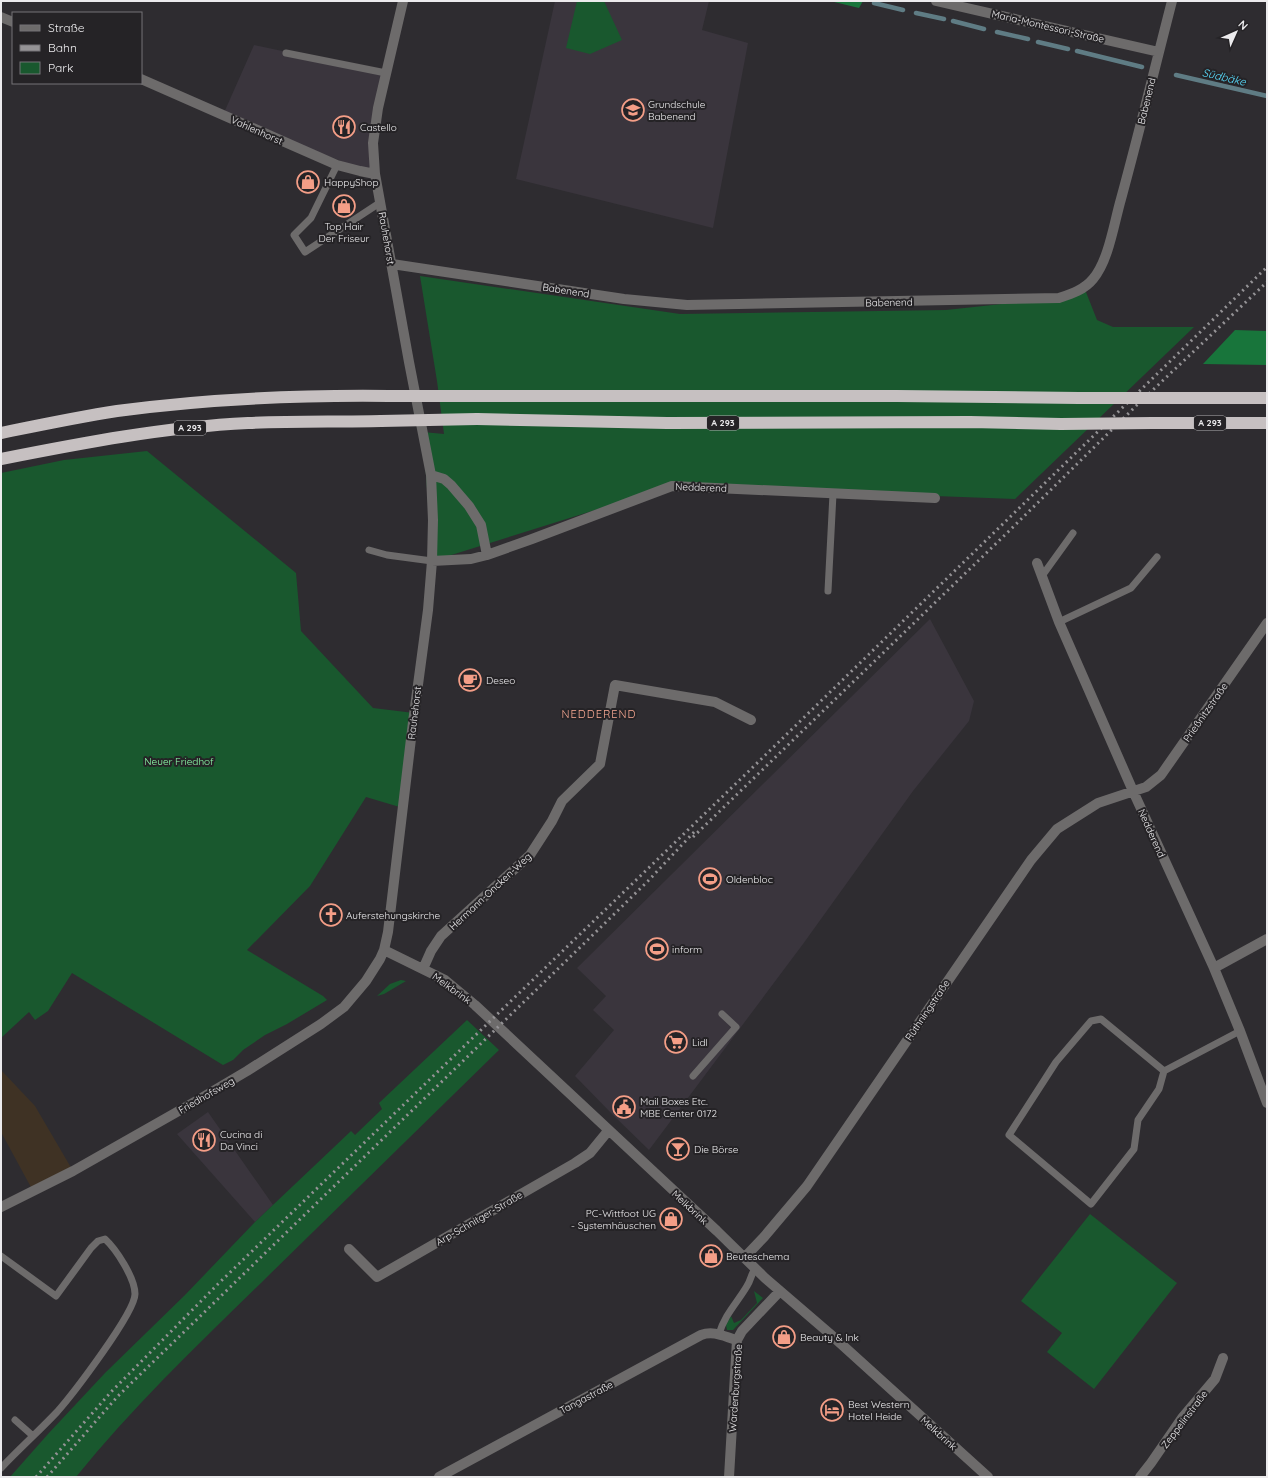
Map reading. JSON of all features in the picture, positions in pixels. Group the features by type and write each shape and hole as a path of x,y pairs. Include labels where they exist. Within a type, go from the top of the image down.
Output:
{"highway":[{"path":"1,433 116,411 214,401 301,398 390,396 897,396 1267,398"},
{"name":"A 293","path":"1,459 87,442 166,431 247,423 476,419 667,423 1267,423"}],"street":[{"name":"Rauhehorst","path":"384,950 390,920 412,722 428,610 434,520 431,475 409,362 376,174 373,143 378,108 403,1"},
{"name":"Maria-Montessori-Straße","path":"936,1 966,4 1159,52"},
{"name":"Babenend","path":"392,264 624,299 687,305 1059,298 1073,294 1093,280 1100,268 1107,250 1172,1"},
{"path":"1,16 12,22"},
{"name":"Vahlenhorst","path":"142,79 337,165 376,174"},
{"path":"431,475 444,479 452,485 469,506 481,525 487,555"},
{"name":"Nedderend","path":"432,561 455,561 487,555 672,486 935,498"},
{"name":"Nedderend","path":"1037,563 1059,622 1133,791 1214,968 1267,1103"},
{"name":"Prießnitzstraße","path":"1133,791 1146,787 1161,775 1267,623"},
{"name":"Hermann-Oncken-Weg","path":"424,969 431,951 441,936 530,855 552,821 562,801 600,764 615,685 715,702 751,720"},
{"name":"Rüthningstraße","path":"744,1258 764,1237 807,1186 1031,860 1058,829 1098,803 1133,791"},
{"path":"1214,968 1267,939"},
{"name":"Melkbrink","path":"384,950 444,980 475,1005 565,1088 608,1131 755,1269 829,1333 988,1477"},
{"name":"Friedhofsweg","path":"1,1207 73,1171 198,1100 247,1072 314,1029 344,1007 354,997 375,968 384,950"},
{"name":"Arp-Schnitger-Straße","path":"349,1249 377,1277 576,1164 590,1153 608,1131"},
{"name":"Wardenburgstraße","path":"729,1477 737,1340 742,1331 780,1291"},
{"name":"Tangastraße","path":"439,1477 701,1335 710,1333 719,1334 737,1340"},
{"name":"Zeppelinstraße","path":"1140,1477 1182,1418 1214,1379 1223,1358"}],"lane":[{"path":"286,53 386,73"},
{"path":"337,165 311,218 294,235 305,252 381,202"},
{"path":"828,591 833,494"},
{"path":"1042,576 1073,533"},
{"path":"369,550 388,555 432,561"},
{"path":"1059,622 1131,588 1158,557"},
{"path":"692,1076 736,1027 722,1014"},
{"path":"1164,1071 1101,1020 1091,1021 1056,1062 1009,1135 1091,1204 1134,1149 1138,1120 1159,1089 1164,1071 1240,1031"},
{"path":"1,1256 56,1296 92,1248 98,1242 105,1239 111,1244 131,1279 135,1294 131,1308 97,1358 57,1412 1,1468"},
{"path":"719,1334 727,1315 748,1284 751,1274 755,1269"},
{"path":"15,1420 33,1436"}],"shaded area":[{"name":"Grundschule Babenend","path":"555,1 709,1 702,30 748,43 713,228 516,179"},
{"path":"254,45 386,73 377,100 375,174 223,115"},
{"path":"930,619 974,701 969,721 913,791 803,944 649,1150 575,1076 614,1030 593,1010 606,996 577,968"},
{"path":"1,1070 35,1106 73,1171 33,1191 1,1132"},
{"path":"208,1112 273,1205 255,1222 177,1134"}],"green space":[{"path":"577,1 604,1 622,40 590,54 566,48"},
{"path":"830,1 863,1 859,8"},
{"path":"420,276 680,314 946,310 1059,298 1084,287 1097,320 1113,327 1194,327 1015,499 672,486 432,561 423,432 444,434"},
{"path":"1235,330 1267,331 1267,365 1203,364"},
{"name":"Neuer Friedhof","path":"147,451 296,573 301,631 373,708 414,713 403,808 366,797 310,886 247,950 323,996 327,1000 287,1024 265,1035 243,1050 233,1060 223,1065 72,973 48,1011 35,1020 29,1012 1,1038 1,473 64,460"},
{"path":"401,980 406,981 384,994 377,996 390,984"},
{"path":"467,1020 499,1050 169,1374 121,1424 76,1477 10,1477 105,1373 185,1295 255,1222 351,1131 355,1135 382,1109 379,1103"},
{"path":"1090,1214 1177,1283 1094,1389 1047,1352 1062,1333 1021,1301"},
{"path":"754,1291 763,1298 733,1330 727,1330 726,1325 731,1316 734,1323 741,1320 757,1303"}],"waterway":[{"name":"Südbäke","path":"874,3 903,10"},
{"name":"Südbäke","path":"916,13 944,19"},
{"name":"Südbäke","path":"953,21 984,29"},
{"name":"Südbäke","path":"997,32 1028,39"},
{"name":"Südbäke","path":"1038,42 1068,49"},
{"name":"Südbäke","path":"1077,51 1142,67"},
{"name":"Südbäke","path":"1176,75 1267,96"}],"railway":[{"path":"36,1477 111,1392 218,1284 751,769 1267,267"},
{"path":"693,837 1137,405 1267,282"},
{"path":"47,1477 118,1396 648,881 695,831"}],"place":[{"name":"Grundschule Babenend","path":"633,110"},
{"name":"Castello","path":"344,127"},
{"name":"HappyShop","path":"308,182"},
{"name":"Top Hair Der Friseur","path":"344,206"},
{"name":"Deseo","path":"470,680"},
{"name":"Oldenbloc","path":"710,879"},
{"name":"Auferstehungskirche","path":"331,915"},
{"name":"inform","path":"657,949"},
{"name":"Lidl","path":"676,1042"},
{"name":"Mail Boxes Etc. MBE Center 0172","path":"624,1107"},
{"name":"Cucina di Da Vinci","path":"204,1140"},
{"name":"Die Börse","path":"678,1149"},
{"name":"PC-Wittfoot UG - Systemhäuschen","path":"671,1219"},
{"name":"Beuteschema","path":"711,1256"},
{"name":"Beauty & Ink","path":"784,1337"},
{"name":"Best Western Hotel Heide","path":"832,1410"}],"district":[{"name":"NEDDEREND","path":"599,714"}]}
